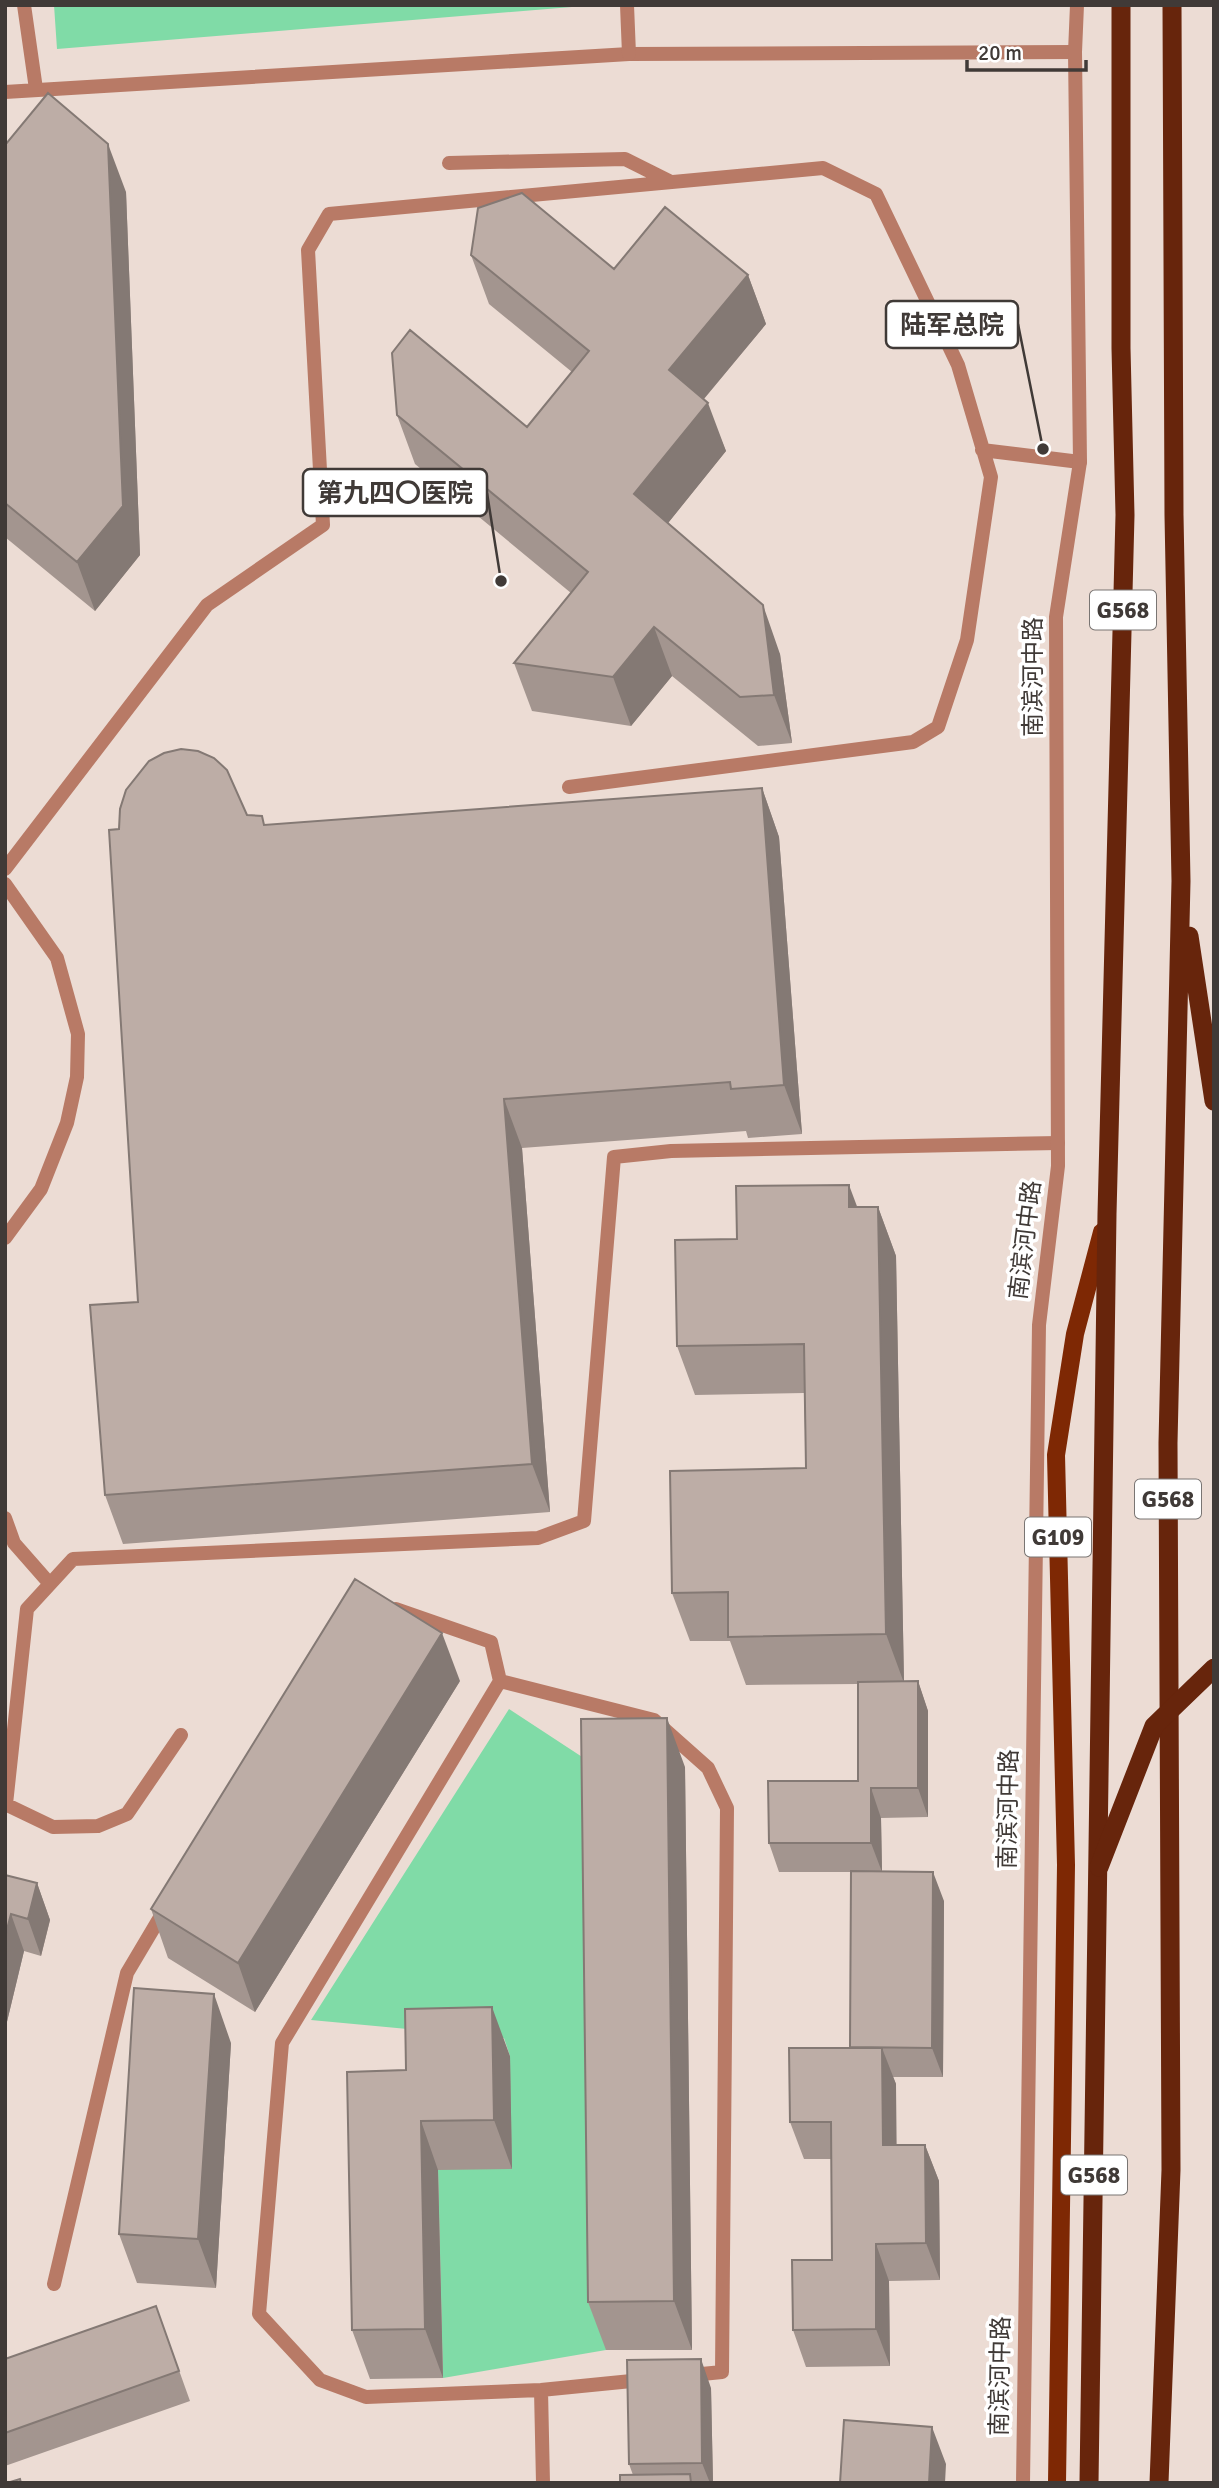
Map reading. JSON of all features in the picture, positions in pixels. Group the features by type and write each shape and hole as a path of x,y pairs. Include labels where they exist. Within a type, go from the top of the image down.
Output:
{"highway":[{"name":"G568","path":"1089,2483 1107,1214 1125,515 1121,348 1121,5"},
{"name":"G568","path":"1158,2483 1171,2170 1168,1443 1181,881 1174,501 1172,5"},
{"path":"1181,881 1214,1101"},
{"path":"1099,1867 1154,1726 1214,1668"}],"main road":[{"name":"G109","path":"1057,2483 1066,1865 1056,1455 1074,1334 1107,1214"}],"street":[{"path":"24,5 36,89"},
{"path":"626,5 629,54"},
{"name":"南滨河中路","path":"1023,2483 1040,1325 1058,1166 1056,617 1080,462 1075,52 1077,5"},
{"path":"5,92 629,54 1075,52"},
{"path":"449,163 625,159 672,183"},
{"path":"5,869 207,605 323,525 308,250 330,214 823,168 876,194 958,365 991,477 967,640 937,727 913,742 569,787"},
{"path":"982,450 1080,462"},
{"path":"5,884 57,958 78,1034 77,1077 68,1123 41,1189 5,1238"},
{"path":"181,1735 127,1814 98,1826 53,1826 5,1804 27,1609 73,1559 538,1538 584,1521 614,1157 671,1151 1058,1143"},
{"path":"5,1518 14,1543 50,1584"},
{"path":"378,1602 491,1642 500,1681 282,2042 259,2314 320,2380 366,2397 541,2390 722,2372 727,1808 708,1768 654,1720 500,1681"},
{"path":"54,2284 127,1973 169,1902"},
{"path":"541,2390 543,2483"}],"green space":[{"path":"54,5 584,5 584,6 57,49"},
{"path":"509,1709 599,1768 606,2350 443,2378 438,2170 510,2056 504,2038 311,2020"}],"building":[{"path":"48,93 108,144 123,506 77,562 5,503 5,145"},
{"path":"522,193 614,269 665,207 748,275 669,370 708,403 634,494 763,605 774,695 740,697 654,627 613,677 514,663 588,572 397,415 392,353 410,330 527,427 589,351 471,255 478,208"},
{"path":"181,749 198,751 214,758 227,770 247,815 262,816 264,825 762,788 784,1085 731,1089 730,1082 504,1099 532,1464 105,1495 90,1305 138,1302 109,830 119,829 120,809 126,790 149,761 164,753"},
{"path":"849,1185 849,1207 878,1207 886,1634 728,1637 728,1592 672,1593 670,1471 806,1468 804,1344 677,1346 675,1240 737,1239 736,1186"},
{"path":"355,1579 442,1633 238,1963 151,1909"},
{"path":"918,1681 918,1788 871,1788 871,1843 769,1843 768,1781 858,1781 858,1682"},
{"path":"667,1718 674,2301 588,2302 581,1719"},
{"path":"851,1871 933,1872 932,2048 850,2047"},
{"path":"5,1875 37,1883 28,1919 11,1914 5,1937"},
{"path":"134,1988 214,1994 198,2239 119,2234"},
{"path":"492,2007 494,2120 421,2121 425,2329 352,2330 347,2072 406,2070 405,2009"},
{"path":"789,2048 882,2048 883,2145 925,2145 926,2243 876,2244 876,2329 793,2330 792,2260 832,2260 831,2122 790,2122"},
{"path":"156,2306 179,2371 5,2433 5,2359"},
{"path":"701,2359 702,2463 629,2464 627,2360"},
{"path":"844,2420 932,2427 929,2483 840,2483"},
{"path":"690,2474 691,2483 620,2483 620,2475"}],"place":[{"name":"陆军总院","path":"1043,449"},
{"name":"第九四〇医院","path":"501,581"}]}
